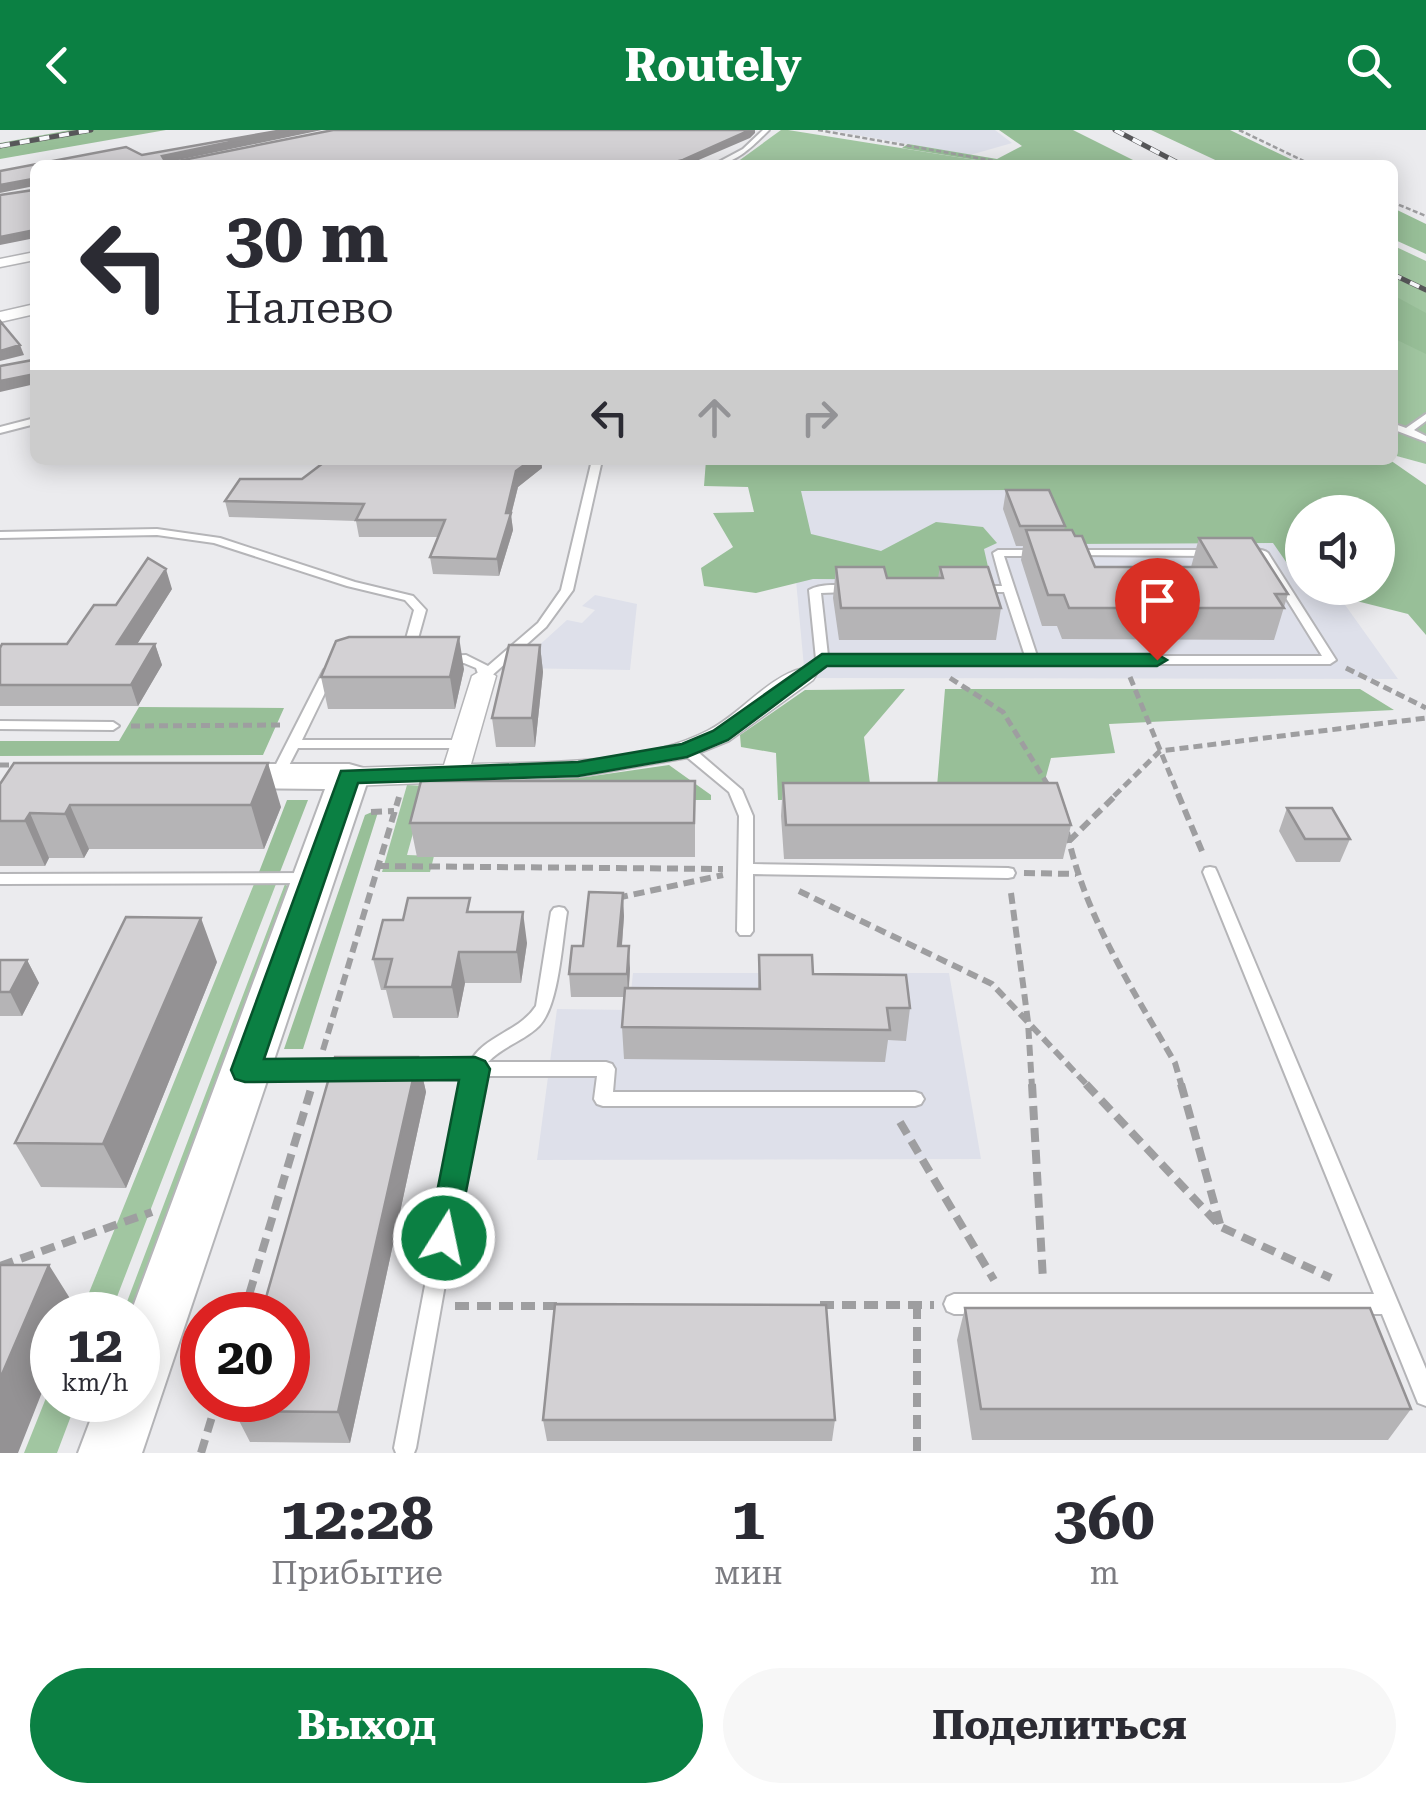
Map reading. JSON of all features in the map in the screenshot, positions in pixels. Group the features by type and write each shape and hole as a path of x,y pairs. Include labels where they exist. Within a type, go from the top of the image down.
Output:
{"street":[{"path":"0,263 30,257"},
{"path":"0,317 30,310"},
{"path":"185,776 284,760 349,776 578,769 687,750 720,735 813,668"},
{"path":"454,775 484,676"},
{"path":"160,1313 349,776"},
{"path":"110,1453 121,1422"}],"lane":[{"path":"726,160 745,150 766,130"},
{"path":"1407,431 1426,417"},
{"path":"0,430 30,423"},
{"path":"1398,428 1426,439"},
{"path":"484,676 542,625 567,590 596,465"},
{"path":"0,535 157,532 216,540 351,584 389,591 409,598 420,610 406,658"},
{"path":"1032,660 998,553 1263,553 1330,660"},
{"path":"970,589 1010,589"},
{"path":"854,590 815,590 813,668 922,660 1330,660"},
{"path":"390,658 421,658"},
{"path":"436,659 466,660 482,666 484,676"},
{"path":"284,760 327,672 338,663"},
{"path":"3,730 113,726"},
{"path":"284,760 464,744"},
{"path":"687,750 734,790 746,816 745,931"},
{"path":"746,870 1008,873"},
{"path":"1210,872 1426,1395"},
{"path":"0,879 313,878"},
{"path":"405,1448 475,1069 480,1057 491,1047 529,1029 539,1019 558,912"},
{"path":"245,1070 376,1069"},
{"path":"396,1069 606,1069 603,1100 915,1100"},
{"path":"954,1304 1388,1304"}],"path":[{"path":"818,130 989,160"},
{"path":"1239,130 1302,160"},
{"path":"1398,204 1426,216"},
{"path":"922,660 1003,712 1057,800"},
{"path":"1123,660 1210,872"},
{"path":"1330,660 1426,708"},
{"path":"1070,841 1160,751 1426,718"},
{"path":"113,726 302,725"},
{"path":"0,765 28,764"},
{"path":"1066,827 1076,874 1094,923 1174,1063 1221,1228"},
{"path":"378,866 746,870 841,908 992,984 1221,1228 1388,1304"},
{"path":"558,912 746,870"},
{"path":"1045,1304 1028,1022 1008,873 1076,874"},
{"path":"886,1100 1008,1304"},
{"path":"0,1266 155,1211"},
{"path":"801,1306 954,1304"},
{"path":"916,1453 917,1305"},
{"path":"432,1306 568,1306"},
{"path":"201,1453 210,1422"}],"shaded area":[{"path":"828,130 995,130 1012,143 970,155"},
{"path":"786,472 1253,473 1285,519 1285,605 1345,605 1398,679 805,678"},
{"path":"595,595 637,604 630,670 514,668 567,620 582,623 595,610 582,606"},
{"path":"633,973 949,973 981,1159 537,1160 557,1009 629,1010"}],"green space":[{"path":"70,130 166,130 0,159 0,143"},
{"path":"781,130 788,130 976,160 740,160"},
{"path":"999,130 1073,130 1133,160 976,160 902,148 908,144 997,159 1022,146"},
{"path":"1151,130 1230,130 1293,160 1215,160"},
{"path":"1398,210 1426,224 1426,254 1398,241"},
{"path":"1398,248 1426,261 1426,464 1398,456"},
{"path":"1398,298 1426,313 1426,354 1398,340"},
{"path":"706,465 1397,465 1426,485 1426,635 1408,614 1372,605 1395,605 1395,495 1285,495 1285,560 1273,543 1069,544 1047,490 801,491 811,534 881,551 936,522 983,527 997,543 984,549 991,580 813,579 756,593 704,586 701,568 733,547 713,513 754,512 748,487 704,486"},
{"path":"905,689 864,737 872,799 778,800 776,753 741,747 740,735 805,690"},
{"path":"945,689 1360,689 1394,710 1109,724 1115,753 1051,758 1040,799 936,799"},
{"path":"139,707 284,708 263,755 0,756 0,741 119,741"},
{"path":"669,765 711,795 711,800 602,800 452,786 586,777"},
{"path":"407,785 426,786 407,855 434,856 430,872 382,872"},
{"path":"287,800 308,800 280,872 259,872"},
{"path":"379,809 303,1049 284,1049 365,815"},
{"path":"254,884 276,884 119,1292 89,1292"},
{"path":"285,884 296,894 152,1292 131,1292"},
{"path":"36,1422 69,1422 57,1453 24,1453"}],"building":[{"path":"288,130 162,156 164,160 58,160 126,147 142,155"},
{"path":"333,130 750,130 683,160 183,160"},
{"path":"30,165 30,179 0,185 0,171"},
{"path":"30,190 30,231 0,237 0,195"},
{"path":"0,321 20,345 0,351"},
{"path":"30,361 30,375 0,381 0,366"},
{"path":"320,465 524,465 516,471 506,513 511,513 497,559 430,557 445,520 356,520 364,504 225,501 240,479 302,479"},
{"path":"1006,490 1049,490 1065,526 1020,526"},
{"path":"1026,530 1072,530 1075,536 1082,536 1095,567 1216,567 1199,538 1252,538 1285,589 1285,594 1275,594 1284,608 1069,608 1064,595 1048,595"},
{"path":"148,558 166,569 117,644 155,644 131,685 0,685 2,644 67,644 94,605 116,605"},
{"path":"836,567 884,567 887,578 943,578 940,567 988,567 1001,608 841,608"},
{"path":"349,637 459,637 450,677 321,677 336,641"},
{"path":"509,645 540,645 532,718 492,718"},
{"path":"14,763 268,763 251,805 70,805 65,814 30,813 25,821 0,821 0,784"},
{"path":"421,781 695,781 694,823 410,823"},
{"path":"783,783 1057,783 1071,825 786,825"},
{"path":"1287,808 1332,808 1350,839 1305,839"},
{"path":"589,892 623,893 618,946 629,946 627,974 569,974 572,946 583,946"},
{"path":"408,898 470,898 467,912 523,912 517,952 459,952 452,987 385,987 392,959 373,959 383,920 403,920"},
{"path":"126,917 201,918 103,1144 15,1143"},
{"path":"759,955 812,955 813,974 906,975 910,1008 887,1008 890,1030 622,1027 625,988 760,989"},
{"path":"0,960 27,960 10,992 0,992"},
{"path":"335,1057 418,1057 338,1412 310,1412 310,1292 268,1292"},
{"path":"0,1265 49,1265 37,1292 30,1292 30,1309 0,1379"},
{"path":"555,1304 826,1305 835,1420 543,1420"},
{"path":"965,1308 1370,1308 1411,1409 981,1409"}],"railway":[{"path":"0,146 91,130"},
{"path":"1115,130 1172,160"},
{"path":"1398,277 1426,290"}],"route":[{"path":"444,1238 475,1069 245,1070 349,776 578,769 687,750 720,735 822,660 1157,660"}]}
